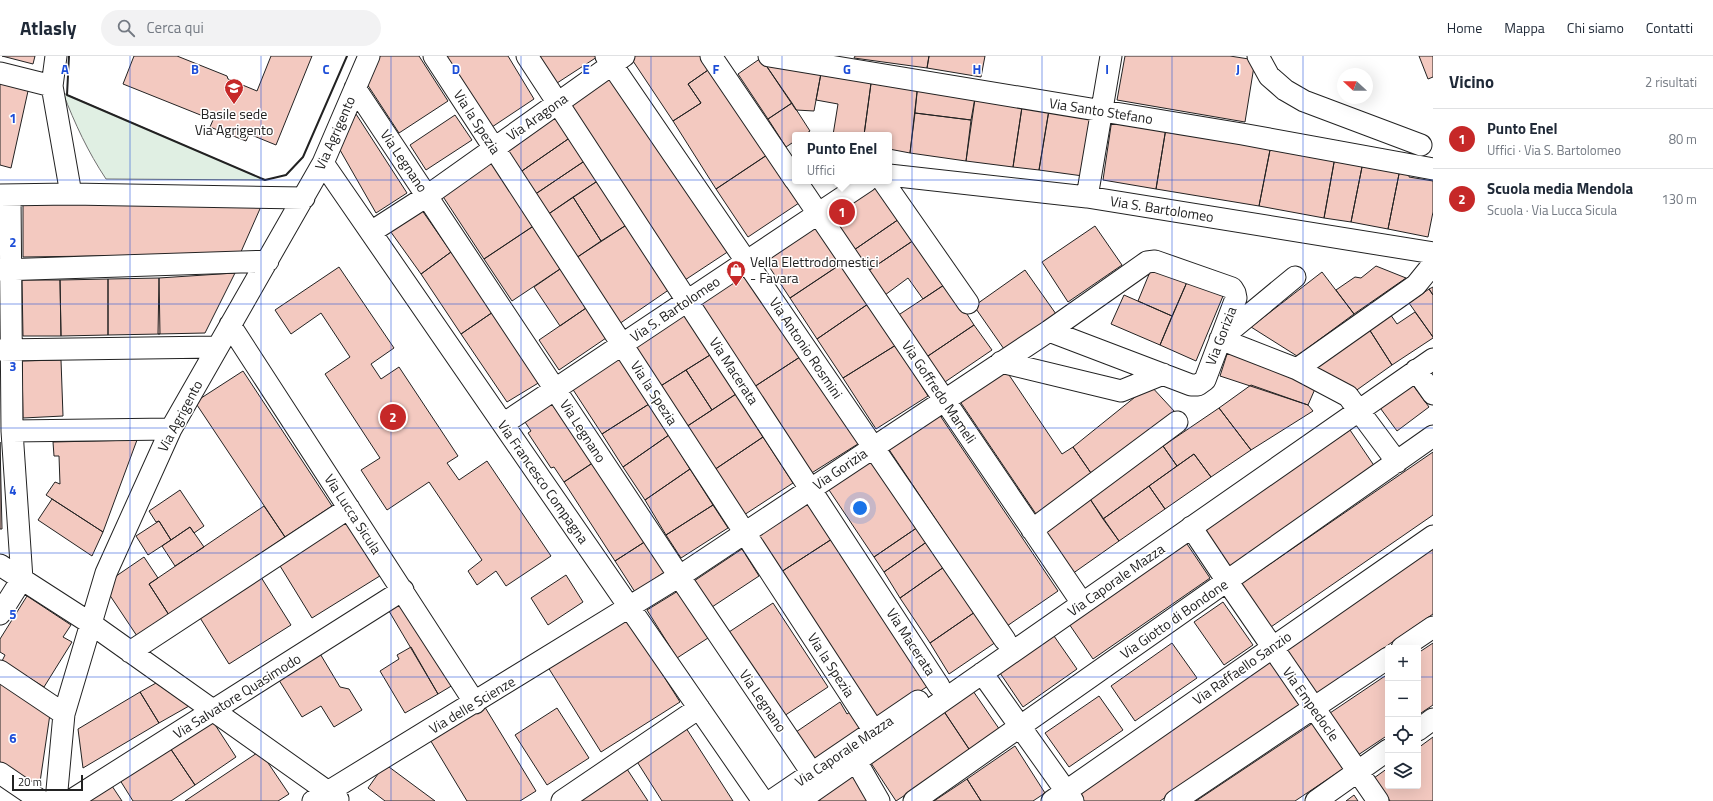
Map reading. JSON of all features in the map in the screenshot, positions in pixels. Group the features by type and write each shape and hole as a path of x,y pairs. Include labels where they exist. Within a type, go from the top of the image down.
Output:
{"street":[{"path":"56,56 52,86 71,194"},
{"name":"Via Agrigento","path":"56,801 64,714 106,573 171,429 323,163 369,56"},
{"name":"Via la Spezia","path":"434,56 874,731"},
{"name":"Via Macerata","path":"527,56 939,686"},
{"name":"Via Goffredo Mameli","path":"711,56 792,177"},
{"name":"Via Santo Stefano","path":"769,56 1101,112 1242,134 1433,169"},
{"path":"1087,197 1111,56"},
{"path":"1258,56 1269,76 1285,90 1304,100 1427,142 1433,164"},
{"name":"Via Aragona","path":"371,232 428,196 558,103 614,59"},
{"name":"Via Antonio Rosmini","path":"614,59 746,262 1005,640"},
{"path":"0,73 52,86"},
{"name":"Via Legnano","path":"355,88 679,576 812,773"},
{"name":"Via Francesco Compagna","path":"323,163 763,801"},
{"name":"Via S. Bartolomeo","path":"892,175 1087,197 1433,253"},
{"name":"Via Goffredo Mameli","path":"797,184 1078,598"},
{"name":"Via S. Bartolomeo","path":"503,424 863,184"},
{"path":"885,184 968,303"},
{"path":"0,614 22,579 6,350 5,195 71,194 304,198"},
{"name":"Via Gorizia","path":"629,607 679,576 1049,331 1151,260 1232,288 1235,292 1236,298 1204,380 1198,385 1191,385 1049,331"},
{"path":"5,270 268,261"},
{"path":"1297,369 1416,285 1433,264"},
{"path":"1295,277 1220,339 1297,369 1348,396 1397,462"},
{"name":"Via Lucca Sicula","path":"230,325 475,703"},
{"path":"6,350 217,347"},
{"path":"1001,362 1121,391 1163,374"},
{"path":"1425,364 1433,394"},
{"name":"Via Caporale Mazza","path":"771,801 1005,640 1078,598 1191,527 1425,364"},
{"path":"1032,530 1177,422"},
{"path":"12,431 171,429"},
{"name":"Via Giotto di Bondone","path":"914,801 1433,436"},
{"path":"130,652 349,508"},
{"name":"Via Empedocle","path":"1191,527 1272,648 1378,801"},
{"name":"Via Raffaello Sanzio","path":"1064,798 1272,648 1433,536"},
{"path":"0,565 90,623 214,711 327,798"},
{"name":"Via Salvatore Quasimodo","path":"70,801 403,590"},
{"name":"Via Caporale Mazza","path":"799,801 982,673 1078,598"},
{"name":"Via delle Scienze","path":"327,798 629,607"},
{"path":"1406,645 1433,627"},
{"path":"1175,801 1385,660"},
{"path":"0,671 64,714"},
{"path":"982,673 1020,726 1064,798"},
{"path":"562,801 699,708"},
{"path":"1421,728 1433,719"},
{"path":"1316,801 1385,752"},
{"path":"856,761 879,801"},
{"path":"0,773 41,801"}],"green space":[{"path":"63,93 265,180 106,179 82,138"}],"building":[{"path":"2,56 35,56 33,64"},
{"name":"Basile sede Via Agrigento","path":"134,56 177,56 227,76 228,79 257,91 271,56 312,56 276,145 249,134 246,141 210,127 213,120 123,84"},
{"path":"380,56 419,56 448,101 399,133 367,84"},
{"path":"442,56 508,56 534,99 489,129"},
{"path":"534,56 596,56 597,57 554,85"},
{"path":"634,56 703,56 711,68 688,84 701,103 673,121 631,58"},
{"path":"855,56 929,56 927,68 854,58"},
{"path":"929,56 985,56 981,77 927,68"},
{"path":"1125,56 1230,56 1255,60 1245,122 1117,100"},
{"path":"1419,56 1433,56 1433,77 1428,79"},
{"path":"761,58 792,103 768,119 738,74"},
{"path":"761,58 822,68 814,111 796,110"},
{"path":"711,68 767,155 716,189 673,121 701,103 688,84"},
{"path":"822,68 872,76 864,132 833,132 838,104 816,100"},
{"path":"0,75 30,82 11,168 0,165"},
{"path":"612,75 729,251 685,280 568,105"},
{"path":"872,76 918,83 910,153 892,150 892,132 864,132"},
{"path":"918,83 976,92 971,120 915,113"},
{"path":"976,92 1022,107 1013,167 966,161"},
{"path":"792,103 810,131 792,132 792,143 786,147 768,119"},
{"path":"1022,107 1049,110 1039,170 1013,167"},
{"path":"1049,110 1092,117 1083,176 1039,170"},
{"path":"555,112 571,137 519,173 503,148"},
{"path":"915,113 971,120 966,161 910,153"},
{"path":"356,114 407,193 376,213 336,143"},
{"path":"455,115 472,140 426,170 410,145"},
{"path":"1112,119 1166,128 1156,189 1103,180"},
{"path":"1166,128 1271,145 1259,206 1156,189"},
{"path":"571,137 586,160 534,195 519,173"},
{"path":"1271,145 1335,157 1324,218 1259,206"},
{"path":"767,155 799,203 748,237 716,189"},
{"path":"490,157 535,225 484,259 440,192"},
{"path":"1335,157 1363,162 1351,222 1324,218"},
{"path":"586,160 599,180 547,215 534,195"},
{"path":"1363,162 1400,169 1388,229 1351,222"},
{"path":"1400,169 1410,170 1409,177 1433,181 1433,212 1428,237 1388,229"},
{"path":"599,180 628,224 601,241 573,197"},
{"path":"867,184 874,184 902,217 854,250 827,212"},
{"path":"573,197 601,241 576,258 547,215"},
{"path":"263,202 240,254 23,257 23,203"},
{"path":"419,206 451,252 421,274 388,228"},
{"path":"902,217 917,238 868,271 854,250"},
{"path":"813,223 841,264 790,298 762,256"},
{"path":"628,224 670,289 619,324 576,258"},
{"path":"535,225 563,267 512,301 484,259"},
{"path":"1095,226 1122,265 1068,302 1042,262"},
{"path":"917,238 947,283 923,299 908,278 885,295 868,271"},
{"path":"451,252 493,312 461,334 421,274"},
{"path":"841,264 868,304 817,339 790,298"},
{"path":"1376,266 1406,278 1354,314 1336,290 1355,277 1361,278"},
{"path":"339,267 394,348 371,364 381,379 399,367 458,456 447,463 459,480 487,461 551,556 506,586 496,571 477,585 468,571 482,560 429,482 387,510 361,470 380,458 325,374 350,357 321,313 291,334 275,310"},
{"path":"563,267 589,306 560,326 534,287"},
{"path":"1152,267 1187,282 1172,316 1138,301"},
{"path":"746,268 803,355 754,387 697,300"},
{"path":"1025,270 1056,314 1004,349 974,306"},
{"path":"1322,272 1354,314 1297,356 1251,327"},
{"path":"235,273 205,333 158,334 159,278"},
{"path":"159,278 160,334 108,335 108,279"},
{"path":"108,279 108,335 61,336 60,280"},
{"path":"0,280 1,343 0,343"},
{"path":"22,280 60,280 61,336 23,336"},
{"path":"1187,282 1223,296 1196,361 1160,345"},
{"path":"947,283 974,325 925,358 897,316"},
{"path":"1433,287 1433,295 1429,289"},
{"path":"1429,289 1433,295 1433,337 1409,303"},
{"path":"1124,295 1172,316 1160,345 1111,324"},
{"path":"868,304 896,345 843,378 817,339"},
{"path":"589,306 609,336 559,370 539,340"},
{"path":"682,310 710,355 659,387 632,343"},
{"path":"1388,311 1397,324 1415,312 1433,337 1392,365 1369,329"},
{"path":"493,312 540,382 507,402 461,334"},
{"path":"974,325 992,350 942,384 925,358"},
{"path":"1369,329 1392,365 1354,392 1316,367"},
{"path":"896,345 928,396 876,429 843,378"},
{"path":"1228,351 1318,382 1308,405 1220,376"},
{"path":"617,354 649,404 602,434 570,385"},
{"path":"710,355 736,394 712,410 686,370"},
{"path":"803,355 861,442 810,474 754,387"},
{"path":"61,360 63,416 23,418 22,361"},
{"path":"1003,366 1062,454 1073,447 1093,476 1036,514 957,397"},
{"path":"686,370 712,410 686,427 659,387"},
{"path":"243,371 332,506 285,537 195,402"},
{"path":"1410,381 1429,407 1397,431 1378,405"},
{"path":"1150,385 1175,412 1093,476 1073,447"},
{"path":"1251,385 1308,405 1313,411 1251,450 1219,408"},
{"path":"736,394 763,437 714,470 686,427"},
{"path":"552,396 594,462 564,482 554,467 551,468 528,433 531,431 521,416"},
{"path":"649,404 669,435 623,467 602,434"},
{"path":"1219,408 1251,450 1211,477 1194,454 1177,466 1163,446"},
{"path":"939,414 1058,591 1007,626 888,448"},
{"path":"1350,430 1375,467 1227,568 1202,531"},
{"path":"669,435 690,469 645,500 623,467"},
{"path":"763,437 793,483 744,515 714,470"},
{"path":"137,440 103,532 46,495 55,482 60,484 59,456 54,456 53,442"},
{"path":"0,442 2,529 0,529"},
{"path":"1163,446 1177,466 1103,519 1090,499"},
{"path":"1433,452 1433,515 1268,629 1238,586"},
{"path":"1194,454 1211,477 1165,509 1149,486"},
{"path":"871,457 918,527 874,557 827,487"},
{"path":"594,462 646,541 615,561 564,482"},
{"path":"690,469 713,505 666,535 645,500"},
{"path":"1149,486 1165,509 1119,541 1103,519"},
{"path":"180,490 204,526 194,533 190,527 171,540 159,521 156,522 149,511"},
{"path":"52,499 103,532 92,556 38,520"},
{"path":"1090,499 1119,541 1072,574 1042,533"},
{"path":"807,500 832,539 781,572 757,534"},
{"path":"713,505 728,528 681,558 666,535"},
{"path":"264,506 285,537 169,615 149,584"},
{"path":"347,517 383,574 312,618 277,561"},
{"path":"159,521 171,540 148,555 136,536"},
{"path":"190,527 204,547 175,566 162,546"},
{"path":"918,527 928,541 884,572 874,557"},
{"path":"832,539 928,686 878,719 781,572"},
{"path":"646,541 666,571 635,592 615,561"},
{"path":"928,541 944,567 900,598 884,572"},
{"path":"1185,541 1210,578 1093,659 1067,621"},
{"path":"1433,546 1433,614 1388,645 1385,645 1385,647 1314,696 1283,650"},
{"path":"742,549 759,576 712,607 694,581"},
{"path":"144,557 158,578 149,584 169,615 137,636 103,585"},
{"path":"944,567 975,612 930,643 900,598"},
{"path":"259,574 291,625 229,664 197,613"},
{"path":"566,575 583,602 548,625 531,598"},
{"path":"678,591 708,638 677,658 647,610"},
{"path":"403,595 458,682 438,694 386,606"},
{"path":"27,596 71,625 63,637 72,642 44,687 2,661 5,655 0,652 0,639"},
{"path":"1223,602 1253,645 1224,665 1194,622"},
{"path":"773,603 828,687 784,716 729,632"},
{"path":"975,612 996,642 949,674 930,643"},
{"path":"625,615 680,702 601,752 546,664"},
{"path":"1054,636 1077,669 1023,707 1000,673"},
{"path":"1172,643 1197,678 1135,721 1111,686"},
{"path":"1433,643 1433,705 1421,713 1421,681 1421,651"},
{"path":"411,647 438,694 405,713 380,671 399,659 397,655"},
{"path":"319,652 340,687 349,689 362,710 334,727 321,706 302,717 277,677"},
{"path":"1270,661 1300,706 1160,801 1083,801 1078,792"},
{"path":"1385,676 1385,737 1358,755 1330,713"},
{"path":"0,680 50,714 39,789 0,762"},
{"path":"156,683 189,706 159,723 140,692"},
{"path":"971,688 1002,733 971,752 941,707"},
{"path":"140,692 159,723 83,768 78,729"},
{"path":"1099,696 1123,730 1069,767 1045,733"},
{"path":"840,702 847,714 850,712 863,731 816,762 796,732"},
{"path":"483,704 536,791 520,801 467,801 429,738"},
{"path":"941,707 971,752 896,801 869,760"},
{"path":"557,708 589,758 547,785 515,735"},
{"path":"210,717 236,757 195,785 168,745"},
{"path":"1313,723 1343,769 1295,801 1196,801"},
{"path":"686,728 733,801 662,801 636,760"},
{"path":"1433,737 1433,801 1390,801 1374,778 1385,770 1385,789 1421,789 1421,746"},
{"path":"168,745 195,785 171,801 133,801 118,777"},
{"path":"1015,746 1045,793 1033,801 981,801 967,779"},
{"path":"260,751 289,794 278,801 185,801"},
{"path":"385,764 435,801 385,801 368,788"},
{"path":"625,766 648,801 576,801"},
{"path":"852,776 869,801 820,801 819,799"},
{"path":"967,779 981,801 934,801"},
{"path":"110,783 122,801 83,801"},
{"path":"1354,795 1358,801 1346,801"}],"wall":[{"path":"69,56 67,95 265,180 286,175 303,157 347,56"}],"place":[{"name":"Basile sede Via Agrigento","path":"234,105"},
{"name":"Punto Enel","path":"842,212"},
{"name":"Vella Elettrodomestici - Favara","path":"736,287"},
{"name":"Scuola media Mendola","path":"393,417"}]}
